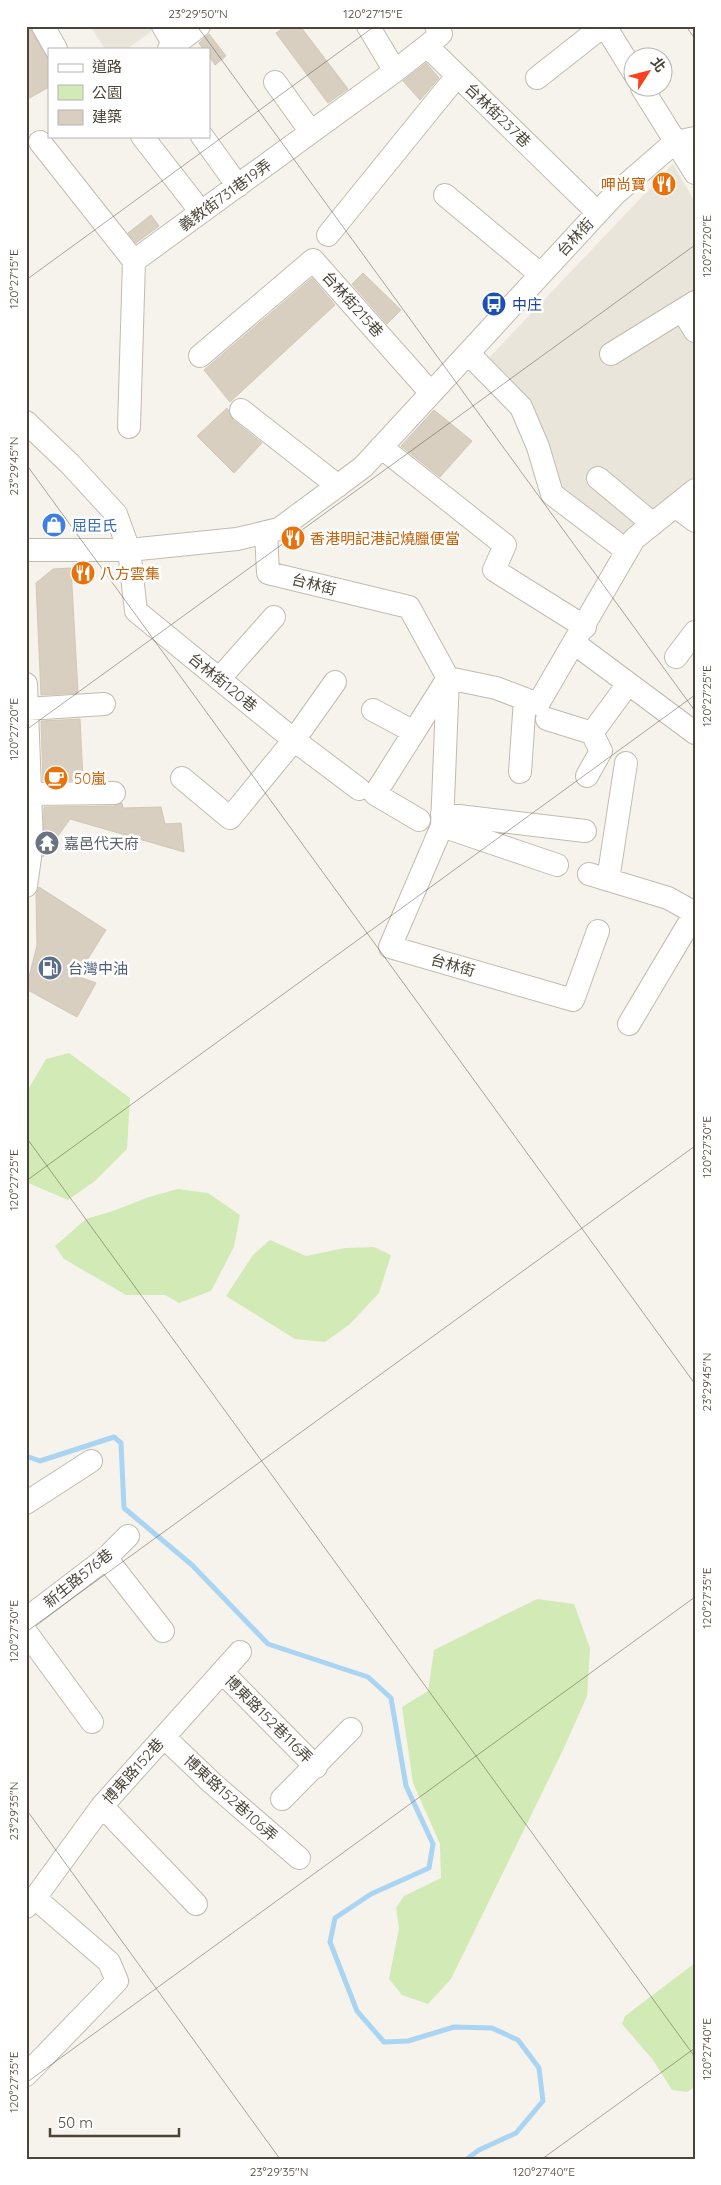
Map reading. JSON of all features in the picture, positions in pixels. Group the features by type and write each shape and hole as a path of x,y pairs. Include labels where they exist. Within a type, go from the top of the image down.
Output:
{"street":[{"path":"43,26 55,48"},
{"path":"169,40 199,26"},
{"path":"368,26 395,71"},
{"path":"537,78 604,26 624,57"},
{"name":"台林街237巷","path":"395,71 431,36 457,76 597,212"},
{"name":"義教街731巷19弄","path":"134,261 395,71"},
{"path":"328,235 457,76"},
{"path":"275,82 311,132"},
{"path":"650,98 685,140 695,173"},
{"path":"144,138 201,212"},
{"path":"203,138 238,186"},
{"name":"台林街","path":"26,550 129,550 237,539 279,529 363,467 597,212 614,195 685,140"},
{"path":"38,143 134,261 129,427"},
{"path":"445,195 540,274"},
{"name":"台林街215巷","path":"200,356 313,260 431,393"},
{"path":"611,354 688,306 695,331"},
{"path":"468,353 521,408 538,446 552,494 627,552"},
{"path":"241,410 338,486"},
{"name":"台林街120巷","path":"26,422 70,464 116,514 129,550 136,611 294,740 367,792 419,820"},
{"path":"381,447 505,545 494,570 579,635 628,684 695,733"},
{"path":"598,478 653,524"},
{"path":"367,792 414,732 448,678 496,688 538,704 634,539 695,490"},
{"path":"675,506 695,521"},
{"name":"台林街","path":"266,532 268,573 409,607 448,678 442,820 390,947 574,1000 598,931"},
{"path":"219,679 274,617"},
{"path":"676,657 695,632"},
{"path":"182,778 230,818 294,740 336,682"},
{"path":"26,684 32,843 26,886"},
{"path":"592,734 628,684"},
{"path":"520,772 525,699"},
{"path":"27,709 104,704"},
{"path":"372,710 414,732"},
{"path":"547,719 592,734 601,751 587,776"},
{"path":"626,763 598,877 668,898 695,913 629,1024"},
{"path":"30,794 114,793"},
{"path":"442,820 585,831"},
{"path":"442,820 557,865"},
{"path":"26,1503 91,1461"},
{"name":"新生路576巷","path":"26,1619 106,1558 128,1536"},
{"path":"106,1558 163,1631"},
{"path":"26,1632 92,1722"},
{"name":"博東路152巷","path":"26,2075 117,1981 109,1962 31,1902 102,1806 240,1652"},
{"name":"博東路152巷116弄","path":"222,1672 316,1767"},
{"name":"博東路152巷116弄","path":"282,1800 351,1729"},
{"name":"博東路152巷106弄","path":"164,1737 212,1783 299,1858"},
{"path":"102,1806 196,1904"}],"shaded area":[{"path":"90,26 159,26 128,48 104,48"},
{"path":"673,164 695,202 695,484 623,540 561,495 486,361"}],"green space":[{"path":"69,1053 130,1098 127,1149 95,1181 68,1200 26,1182 26,1093 46,1059"},
{"path":"178,1189 208,1193 240,1215 234,1247 211,1291 179,1303 165,1295 126,1295 64,1259 55,1246 86,1219"},
{"path":"270,1240 306,1256 345,1248 374,1247 391,1255 379,1293 350,1324 325,1342 295,1339 226,1296 253,1255"},
{"path":"537,1599 574,1604 590,1648 587,1696 563,1750 451,1979 428,2004 402,1995 389,1979 399,1928 396,1908 404,1896 441,1878 440,1844 413,1783 402,1707 428,1691 434,1650"},
{"path":"695,1963 695,2087 687,2092 672,2090 653,2060 622,2024 625,2016"}],"building":[{"path":"26,26 30,26 48,58 48,88 26,100"},
{"path":"286,26 300,26 348,89 328,103 276,33"},
{"path":"209,34 226,56 215,65 210,58 210,48 202,48 199,43"},
{"path":"426,63 439,78 420,100 403,81"},
{"path":"151,215 159,226 136,243 128,233"},
{"path":"363,273 401,310 387,324 352,284"},
{"path":"312,278 335,305 230,402 204,370"},
{"path":"227,408 233,420 262,443 234,473 197,436"},
{"path":"434,410 472,441 440,477 401,446"},
{"path":"71,568 78,693 41,695 36,583 53,569"},
{"path":"80,719 83,780 43,781 41,721"},
{"path":"122,803 123,808 161,807 165,824 181,823 184,852 70,819 43,857 44,807 114,806"},
{"path":"39,887 106,930 77,976 96,983 77,1017 26,989 37,945 36,895"}],"waterway":[{"path":"26,1456 40,1461 114,1437 121,1443 124,1508 192,1565 268,1644 368,1677 391,1698 406,1786 433,1844 429,1868 371,1894 335,1918 330,1942 357,2011 384,2042 408,2041 454,2027 492,2028 518,2040 539,2068 543,2101 516,2133 479,2150 467,2159"}],"place":[{"name":"呷尚寶","path":"664,184"},
{"name":"中庄","path":"494,304"},
{"name":"屈臣氏","path":"54,525"},
{"name":"香港明記港記燒臘便當","path":"293,538"},
{"name":"八方雲集","path":"83,573"},
{"name":"50嵐","path":"56,778"},
{"name":"嘉邑代天府","path":"47,843"},
{"name":"台灣中油","path":"50,968"}]}
